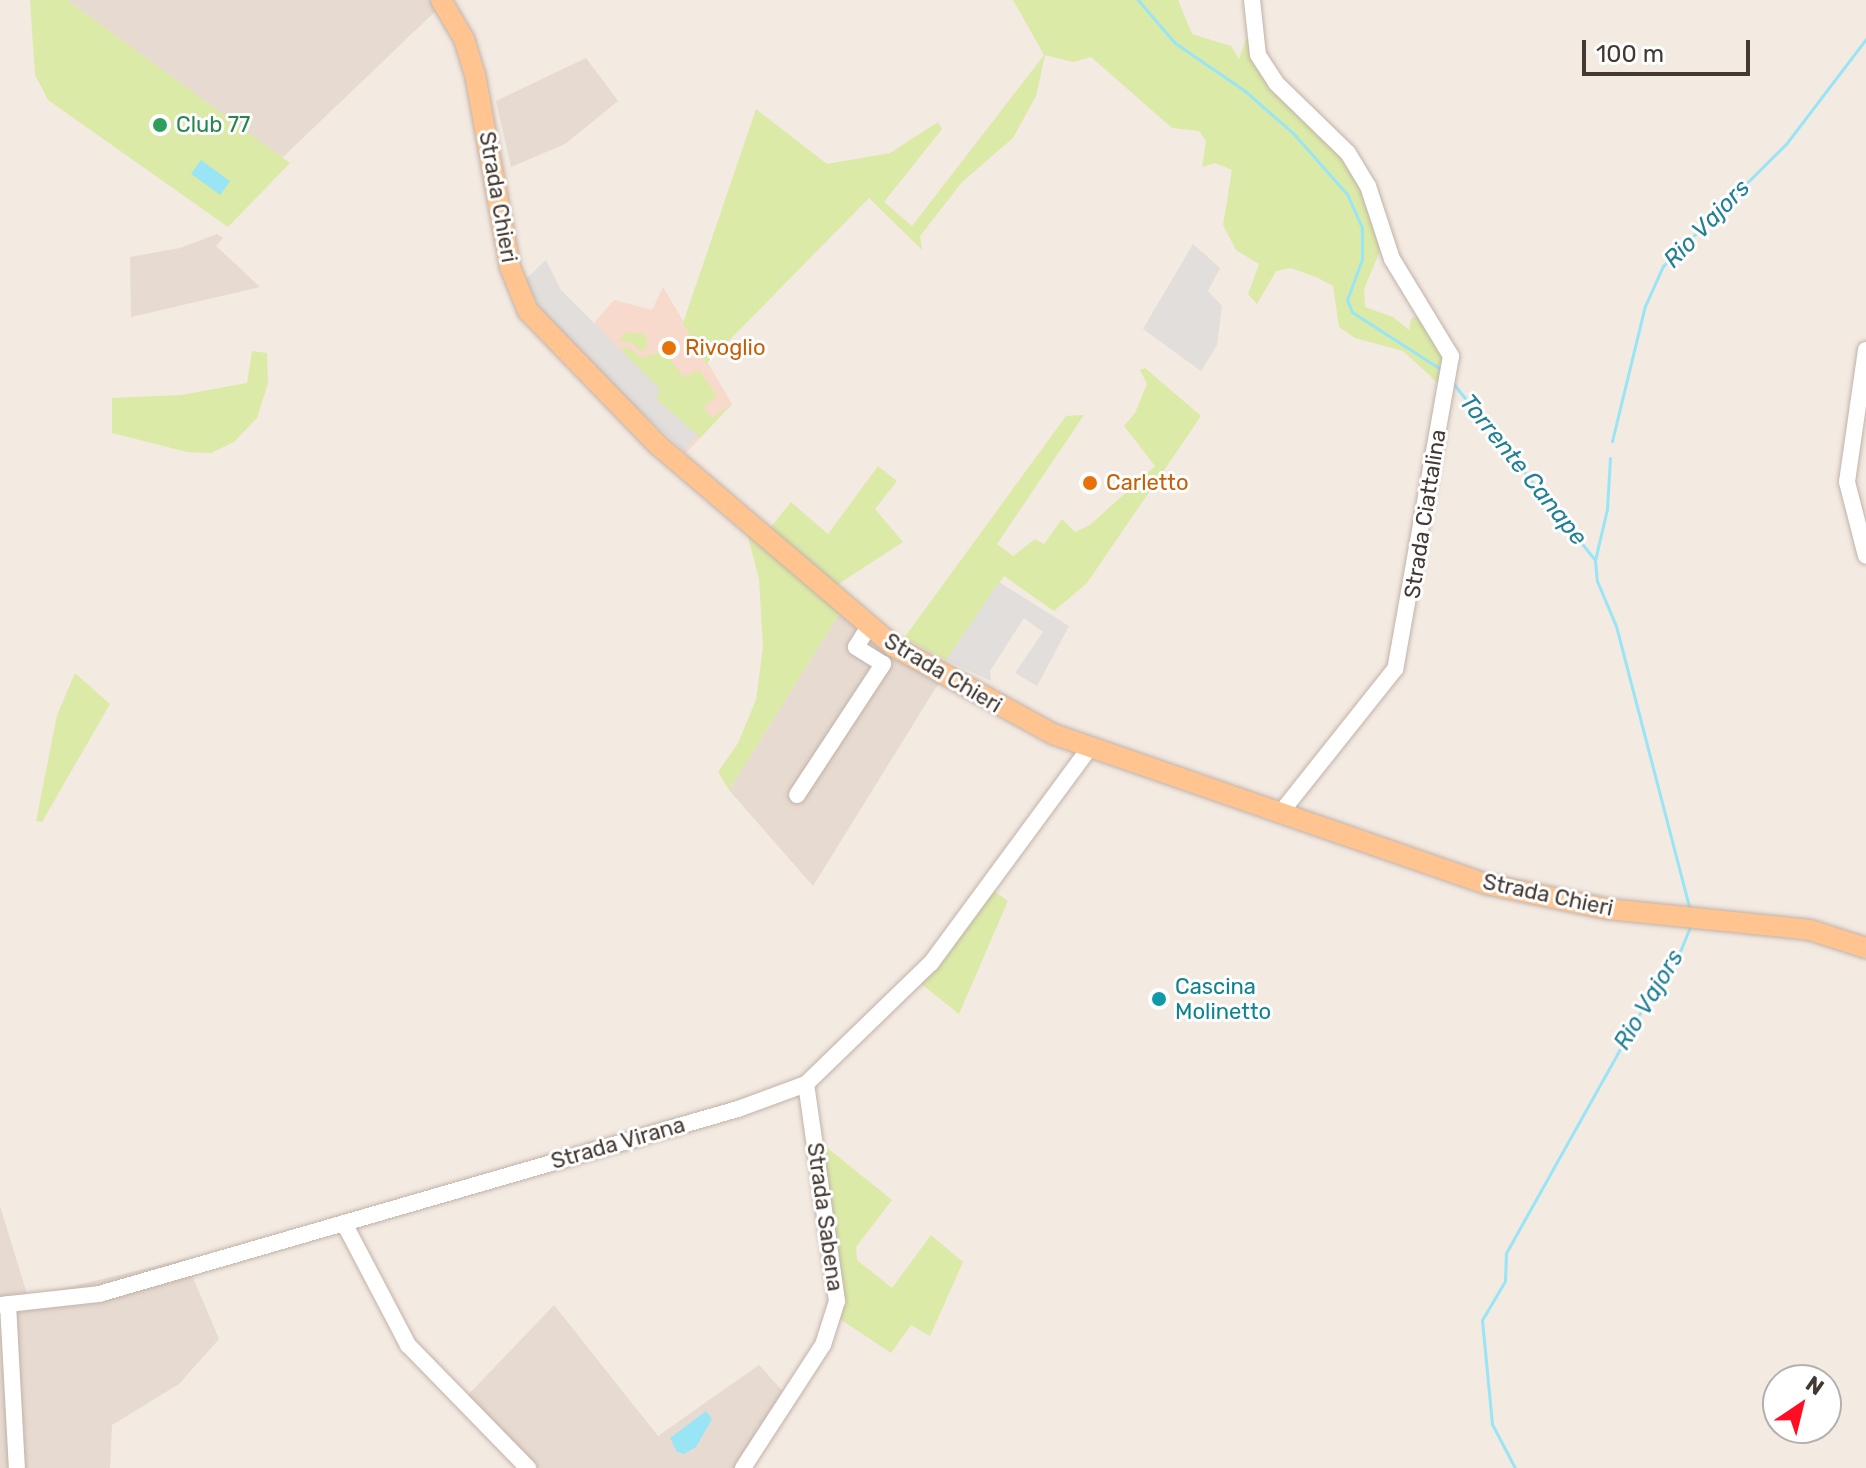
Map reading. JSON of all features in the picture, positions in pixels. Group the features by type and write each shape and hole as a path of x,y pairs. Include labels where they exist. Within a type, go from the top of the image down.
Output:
{"main road":[{"name":"Strada Chieri","path":"441,0 464,39 475,74 510,267 528,311 658,445 869,626 964,689 1090,747 1283,810 1486,884 1608,909 1810,930 1866,948"}],"street":[{"name":"Strada Ciattalina","path":"1252,0 1258,55 1276,83 1348,153 1368,186 1392,259 1451,356 1395,669 1283,810"},
{"path":"1866,350 1847,482 1866,556"},
{"path":"797,795 883,664 856,647 869,626"},
{"name":"Strada Virana","path":"4,1305 99,1294 738,1109 806,1084 931,963 1090,747"},
{"name":"Strada Sabena","path":"743,1468 823,1345 837,1301 806,1084"},
{"path":"344,1223 408,1345 528,1468"},
{"path":"4,1305 17,1468"}],"shaded area":[{"path":"67,0 447,0 282,158"},
{"path":"586,58 618,101 565,144 511,167 496,101"},
{"path":"217,234 223,238 216,246 260,287 131,317 130,257 180,248"},
{"path":"1193,244 1220,268 1208,291 1222,306 1217,345 1201,371 1143,329"},
{"path":"546,260 561,290 660,389 656,399 698,435 684,451 621,394 539,307 526,279"},
{"path":"663,287 732,404 686,453 574,346 614,300 652,310"},
{"path":"999,582 1069,626 1037,686 1015,673 1043,632 1024,618 990,671 991,681 946,660"},
{"path":"841,611 940,681 813,886 729,790"},
{"path":"0,1206 28,1297 185,1259 219,1339 179,1384 112,1425 110,1468 0,1468"},
{"path":"554,1305 658,1436 759,1365 786,1395 737,1468 537,1468 468,1395"}],"green space":[{"name":"Club 77","path":"30,0 67,0 290,163 228,227 48,100 35,75"},
{"path":"1013,0 1178,0 1192,34 1231,46 1239,59 1247,37 1252,56 1345,156 1364,190 1381,249 1364,289 1365,307 1393,317 1409,330 1411,319 1420,314 1443,360 1440,385 1403,351 1355,338 1339,327 1333,286 1316,277 1291,268 1276,271 1257,304 1248,294 1259,264 1236,250 1223,225 1232,170 1215,163 1202,167 1206,141 1199,131 1172,128 1091,57 1073,62 1045,55 1036,96 1013,138 962,182 920,236 922,250 869,198 706,364 683,323 756,109 827,164 890,153 938,122 942,129 884,202 912,226 1044,55"},
{"path":"626,332 644,334 648,345 641,352 631,342 619,341"},
{"path":"628,347 641,358 664,351 684,377 699,370 717,396 703,407 712,418 732,404 700,438 656,398 660,389 619,350"},
{"path":"252,351 267,353 268,383 257,418 234,442 211,453 187,452 112,433 112,398 181,395 247,383"},
{"path":"1145,368 1201,416 1087,583 1054,611 1004,576 946,660 904,638 1066,416 1084,415 997,544 1013,556 1035,539 1044,544 1062,519 1075,532 1090,525 1155,466 1124,426 1135,413 1147,384 1140,370"},
{"path":"878,466 897,481 875,509 903,542 837,585 770,528 791,502 828,534"},
{"path":"747,533 841,611 729,790 718,772 738,743 756,700 763,647 759,579"},
{"path":"75,673 110,704 42,822 36,821 57,715"},
{"path":"994,891 1008,901 959,1014 920,983"},
{"path":"820,1142 892,1200 856,1247 857,1260 892,1288 931,1235 963,1262 930,1336 911,1325 891,1353 837,1317"}],"water":[{"path":"201,160 230,181 220,195 191,174"},
{"path":"706,1411 712,1419 696,1447 684,1454 677,1452 670,1438"}],"waterway":[{"name":"Torrente Canape","path":"1138,0 1175,43 1245,91 1293,133 1347,194 1362,227 1362,259 1347,300 1352,312 1442,370"},
{"name":"Rio Vajors","path":"1612,441 1645,306 1663,266 1786,144 1866,39"},
{"name":"Torrente Canape","path":"1452,382 1595,560"},
{"name":"Rio Vajors","path":"1610,458 1607,509 1595,560 1597,581 1616,626 1690,911"},
{"name":"Rio Vajors","path":"1515,1468 1492,1424 1482,1320 1505,1281 1506,1253 1640,1013 1679,954 1690,927"}],"place":[{"name":"Club 77","path":"160,125"},
{"name":"Rivoglio","path":"669,348"},
{"name":"Carletto","path":"1090,483"},
{"name":"Cascina Molinetto","path":"1159,999"}]}
